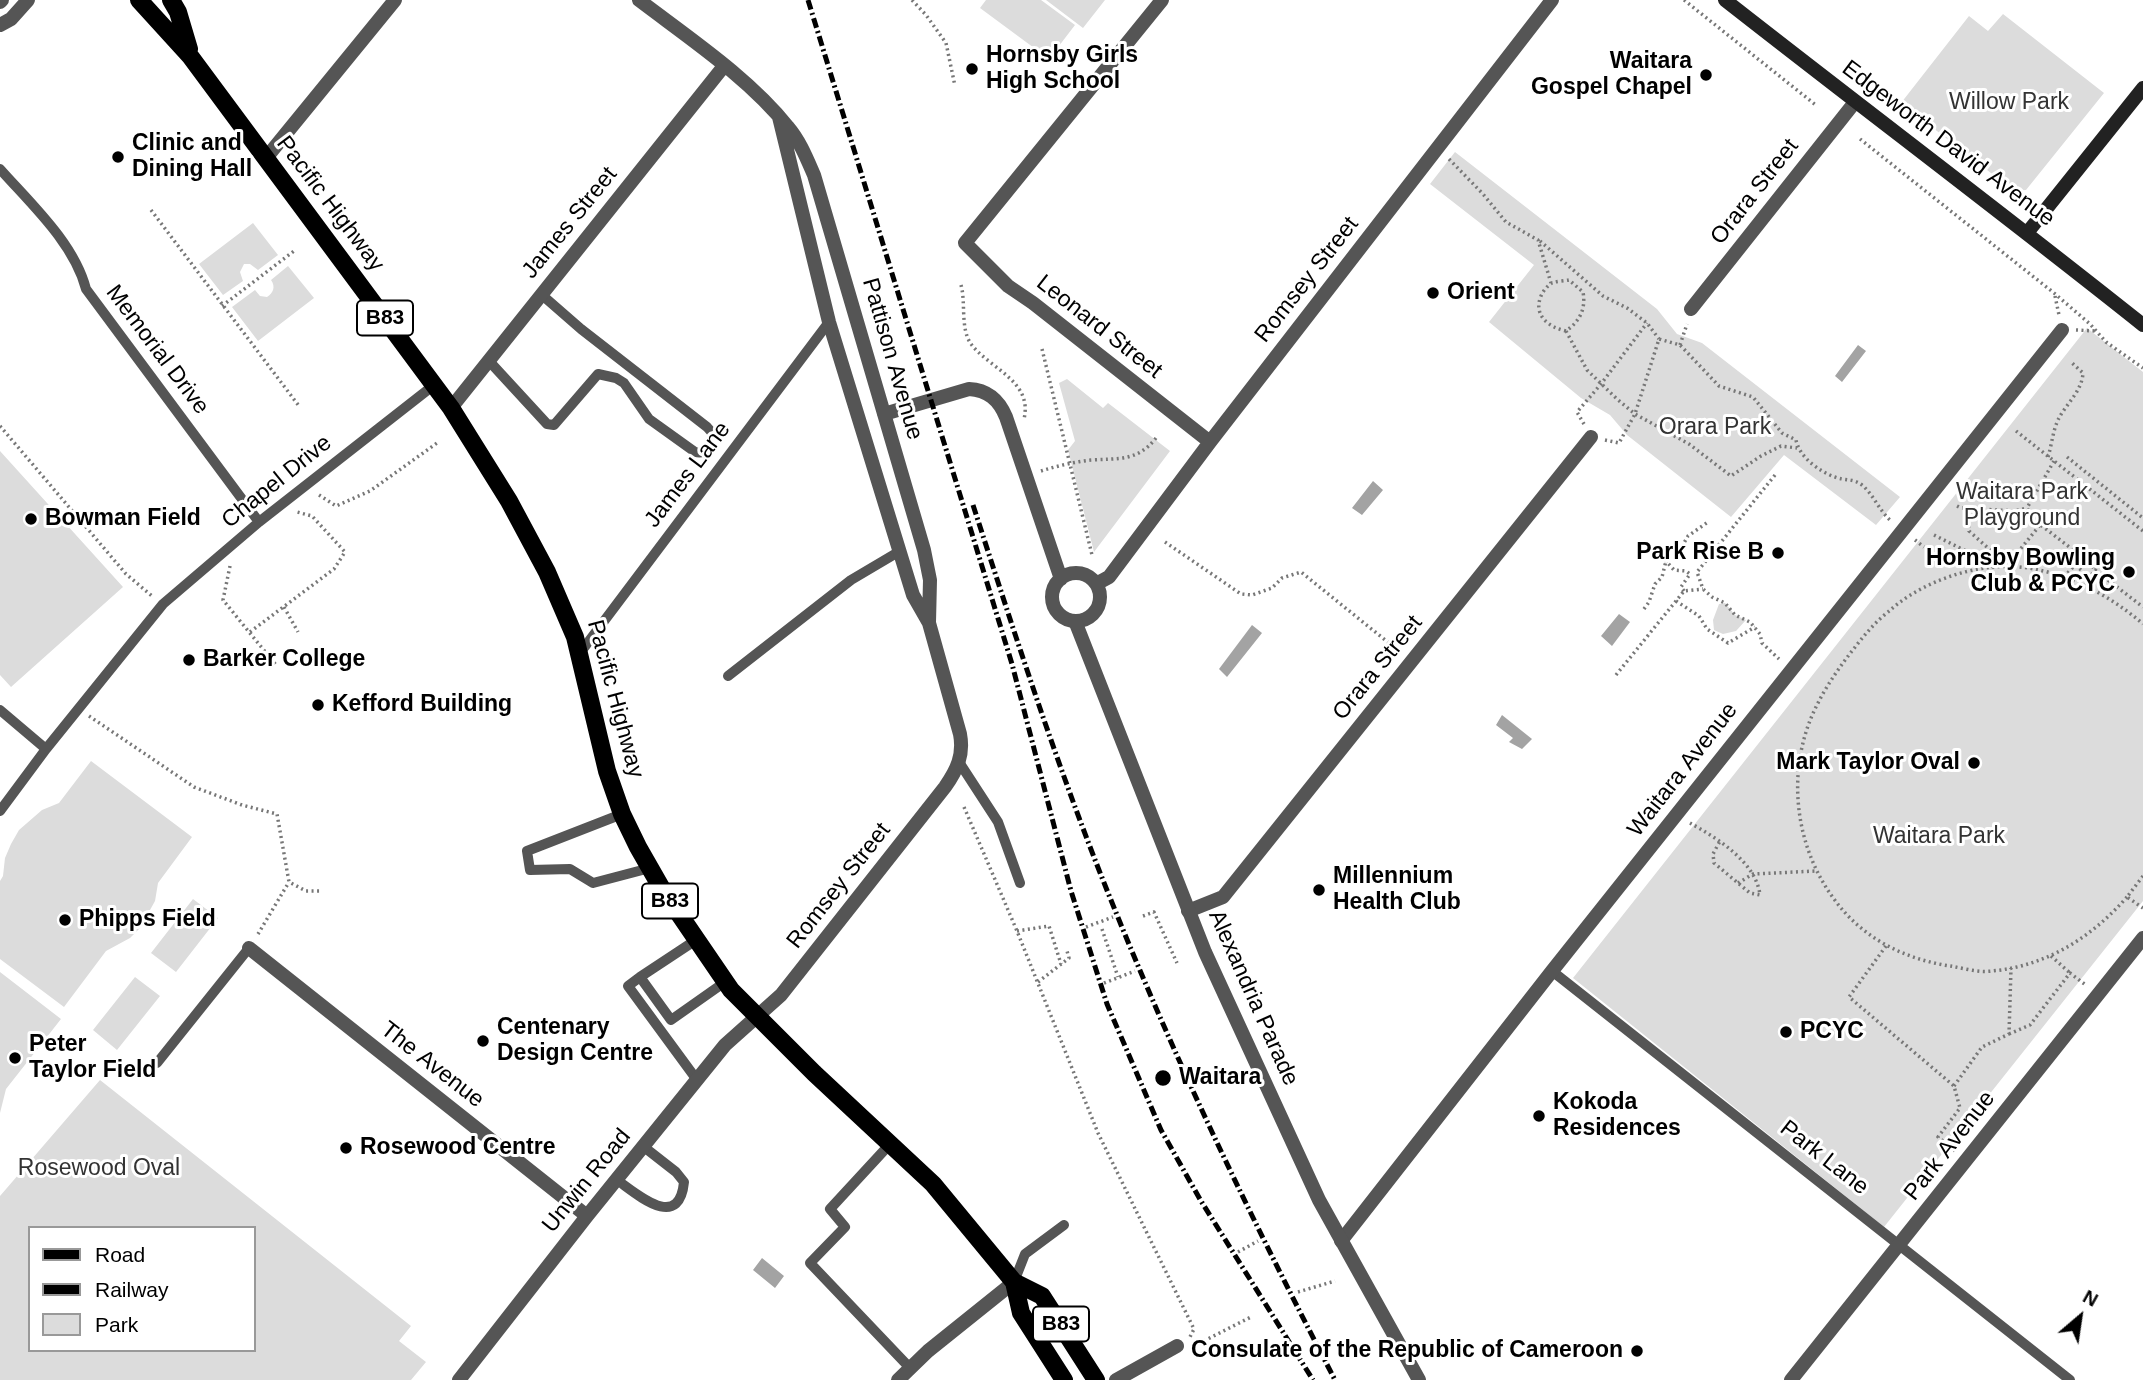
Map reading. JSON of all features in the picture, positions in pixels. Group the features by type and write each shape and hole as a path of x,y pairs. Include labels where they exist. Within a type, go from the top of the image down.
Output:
{"main road":[{"name":"Pacific Highway","path":"139,0 190,56 451,408 509,501 547,572 580,653 607,771 622,814 650,869 725,982 755,1017 933,1184 1014,1282 1042,1296 1096,1380"},
{"name":"Pacific Highway","path":"171,0 178,12 190,56"},
{"name":"Edgeworth David Avenue","path":"1725,0 2143,325"},
{"path":"2027,233 2143,88"},
{"name":"Pacific Highway","path":"1014,1282 1021,1313 1064,1380"}],"street":[{"path":"0,24 10,19 28,0"},
{"path":"265,158 395,0"},
{"path":"639,0 724,66"},
{"name":"Leonard Street","path":"1162,0 965,243 1008,286 1210,442"},
{"name":"Romsey Street","path":"1096,584 1108,577 1552,0"},
{"name":"Pattison Avenue","path":"724,66 789,127 814,175 924,550 930,580 929,623"},
{"name":"James Street","path":"451,408 724,66"},
{"name":"Orara Street","path":"1691,309 1855,102"},
{"name":"Pattison Avenue","path":"779,117 829,322 914,595 929,623 960,734 961,753 951,778"},
{"name":"Waitara Avenue","path":"1341,1241 1552,971 2062,330"},
{"path":"884,414 975,389 986,392 998,402 1004,411 1060,579"},
{"name":"Orara Street","path":"1188,911 1223,897 1591,437"},
{"path":"1076,573 1084,575 1096,584 1099,591 1098,606 1089,617 1074,621 1060,614 1055,608 1053,592 1060,579 1076,573"},
{"name":"Alexandria Parade","path":"1074,621 1205,952 1308,1175 1341,1241 1419,1380"},
{"name":"Romsey Street","path":"755,1017 787,988 951,778"},
{"name":"Park Avenue","path":"1791,1380 2143,938"},
{"name":"The Avenue","path":"250,948 587,1216"},
{"name":"Unwin Road","path":"459,1380 731,1038 755,1017"},
{"path":"898,1380 928,1351 1014,1282"},
{"path":"1116,1380 1177,1346"}],"lane":[{"name":"Memorial Drive","path":"0,169 49,224 81,272 86,289 259,522"},
{"path":"489,360 547,425 554,425 598,374 616,378 624,383 649,419 695,452 707,450 713,443 715,436 707,427 581,329 542,295"},
{"name":"James Lane","path":"580,653 829,322"},
{"name":"Chapel Drive","path":"0,811 163,604 259,522 434,385"},
{"path":"728,676 851,580 900,551"},
{"path":"0,710 46,750"},
{"path":"959,762 998,822 1020,883"},
{"path":"622,814 527,851 530,870 570,869 593,883 650,869"},
{"path":"696,940 628,986 697,1080"},
{"path":"158,1063 250,948"},
{"name":"Park Lane","path":"1552,971 2070,1380"},
{"path":"640,978 671,1020"},
{"path":"658,1028 725,982"},
{"path":"890,1144 830,1209 845,1227 810,1263 910,1368"},
{"path":"617,1180 658,1207 670,1207 678,1202 683,1193 684,1182 676,1172 644,1147"},
{"path":"1014,1282 1025,1254 1064,1225"}],"path":[{"path":"912,0 946,43 955,86"},
{"path":"1684,0 1817,106"},
{"path":"1860,139 2054,293 2090,324 2106,342 2143,368"},
{"path":"1438,148 1506,222 1538,240 1603,296 1627,308 1647,323 1659,339 1680,345 1720,386 1754,397 1782,433 1796,440 1797,449"},
{"path":"151,211 299,406"},
{"path":"1538,240 1551,284"},
{"path":"222,306 294,251"},
{"path":"1566,331 1582,314 1585,303 1583,292 1569,280 1551,284 1541,297 1539,311 1550,325 1566,331 1587,370 1635,414 1689,444 1731,476 1781,446 1797,449 1812,464 1836,478 1853,480 1865,487 1885,515 1902,531"},
{"path":"961,285 964,296 963,314 970,342 1018,387 1027,408 1023,425"},
{"path":"2054,293 2062,330"},
{"path":"1680,345 1691,309"},
{"path":"1647,323 1577,412 1591,437 1619,443 1635,414 1659,339"},
{"path":"1042,349 1092,555"},
{"path":"2048,457 2058,419 2071,402 2082,380 2083,373 2071,362"},
{"path":"0,426 126,574 163,604"},
{"path":"2016,432 2142,528"},
{"path":"1041,471 1069,464 1135,456 1148,448 1156,438"},
{"path":"305,486 336,506 370,491 437,443"},
{"path":"2067,457 2143,518"},
{"path":"1957,506 2015,511 2027,508 2054,461"},
{"path":"1775,475 1698,572 1703,589 1725,603 1735,615 1750,622 1762,643 1792,670"},
{"path":"250,632 334,569 345,552 312,516 278,507"},
{"path":"2027,508 2040,525 2143,607"},
{"path":"1968,509 1969,531 1998,557 2014,557 2040,525"},
{"path":"1644,609 1661,577 1666,561 1680,550 1688,536 1708,522"},
{"path":"1934,536 1993,567"},
{"path":"1165,542 1241,594 1252,595 1272,589 1282,578 1301,572 1412,661"},
{"path":"234,543 223,600 276,665"},
{"path":"1666,561 1674,570 1690,574 1681,587 1684,591"},
{"path":"2064,578 2075,565 2090,577 2095,570"},
{"path":"2143,624 2104,596 2046,572 2007,566 1993,567 1942,580 1914,593 1889,610 1829,682 1807,728 1798,767 1801,827 1822,883 1839,907 1857,925 1885,946 1927,963 1989,972 2051,956 2096,929 2143,876"},
{"path":"1616,675 1684,591 1703,589"},
{"path":"1676,601 1699,616 1707,629 1728,643 1755,627"},
{"path":"284,607 298,632"},
{"path":"78,709 194,787 242,805 277,814 289,882 250,948"},
{"path":"964,807 1098,1133 1194,1329 1189,1338 1193,1346 1251,1317"},
{"path":"1676,816 1715,836 1720,841 1753,874 1759,883 1760,895 1750,893 1714,863 1713,854 1720,841"},
{"path":"1738,883 1753,874 1816,871"},
{"path":"289,882 306,891 320,891"},
{"path":"2127,897 2143,908"},
{"path":"1143,916 1154,912 1177,963"},
{"path":"1096,915 1097,923"},
{"path":"1086,927 1113,917"},
{"path":"1017,931 1049,926 1061,964"},
{"path":"1102,929 1118,977"},
{"path":"1885,946 1849,997 1954,1086 1960,1108 1938,1136 1967,1160"},
{"path":"1038,982 1069,958 1067,951"},
{"path":"2051,956 2098,995"},
{"path":"2009,1034 2011,968"},
{"path":"1104,983 1135,971"},
{"path":"1954,1086 1982,1047 2029,1025 2070,973"},
{"path":"1238,1252 1258,1241"},
{"path":"1246,1247 1251,1255"},
{"path":"1298,1292 1335,1281"}],"green space":[{"path":"986,0 1041,0 1075,25 1049,59 980,8"},
{"path":"1046,0 1105,0 1083,28"},
{"name":"Willow Park","path":"2003,14 2104,93 2026,190 2014,191 1901,103 1969,16 1988,31"},
{"name":"Orara Park","path":"1455,152 1657,309 1677,334 1702,343 1900,497 1876,525 1784,455 1731,517 1627,435 1610,415 1581,398 1489,322 1534,265 1430,184"},
{"path":"253,223 278,255 258,270 250,264 244,264 240,272 243,281 223,295 199,264"},
{"path":"288,266 314,298 258,341 232,307 255,290 260,296 267,297 273,290 271,280"},
{"name":"Waitara Park","path":"2087,328 2143,372 2143,901 1884,1227 1573,978"},
{"path":"1067,379 1103,408 1108,403 1170,451 1094,552 1068,450 1075,441 1059,383"},
{"name":"Bowman Field","path":"0,451 123,587 11,687 0,675"},
{"path":"1725,603 1735,615 1746,620 1736,631 1723,634 1714,630 1713,620 1719,604"},
{"name":"Phipps Field","path":"91,761 192,837 158,883 155,901 140,928 130,938 106,951 64,1007 0,959 0,881 5,858 19,830 42,810 59,803"},
{"path":"193,899 218,918 176,972 151,953"},
{"name":"Peter Taylor Field","path":"0,972 61,1019 6,1089 0,1113"},
{"path":"135,977 160,996 117,1050 93,1030"},
{"name":"Rosewood Oval","path":"100,1080 411,1326 399,1341 426,1362 411,1380 0,1380 0,1196"}],"shaded area":[{"path":"1858,345 1866,351 1842,382 1835,376"},
{"path":"1373,481 1383,490 1362,515 1352,508"},
{"path":"1619,614 1630,622 1612,646 1601,636"},
{"path":"1252,625 1262,633 1227,677 1219,669"},
{"path":"1502,715 1532,739 1522,749 1509,742 1513,738 1496,725"},
{"path":"762,1258 784,1276 775,1288 753,1270"}],"railway":[{"path":"808,0 1012,664 1071,891 1107,1004 1161,1130 1201,1201 1313,1380"},
{"path":"973,505 1058,760 1140,970 1219,1148 1335,1380"}],"place":[{"name":"Hornsby Girls High School","path":"972,69"},
{"name":"Waitara Gospel Chapel","path":"1706,75"},
{"name":"Clinic and Dining Hall","path":"118,157"},
{"name":"Orient","path":"1433,293"},
{"name":"Bowman Field","path":"31,519"},
{"name":"Park Rise B","path":"1778,553"},
{"name":"Hornsby Bowling Club & PCYC","path":"2129,572"},
{"name":"Barker College","path":"189,660"},
{"name":"Kefford Building","path":"318,705"},
{"name":"Mark Taylor Oval","path":"1974,763"},
{"name":"Millennium Health Club","path":"1319,890"},
{"name":"Phipps Field","path":"65,920"},
{"name":"PCYC","path":"1786,1032"},
{"name":"Centenary Design Centre","path":"483,1041"},
{"name":"Peter Taylor Field","path":"15,1058"},
{"name":"Waitara","path":"1163,1078"},
{"name":"Kokoda Residences","path":"1539,1116"},
{"name":"Rosewood Centre","path":"346,1148"},
{"name":"Consulate of the Republic of Cameroon","path":"1637,1351"}],"park label":[{"name":"Waitara Park Playground","path":"2022,506"}]}
